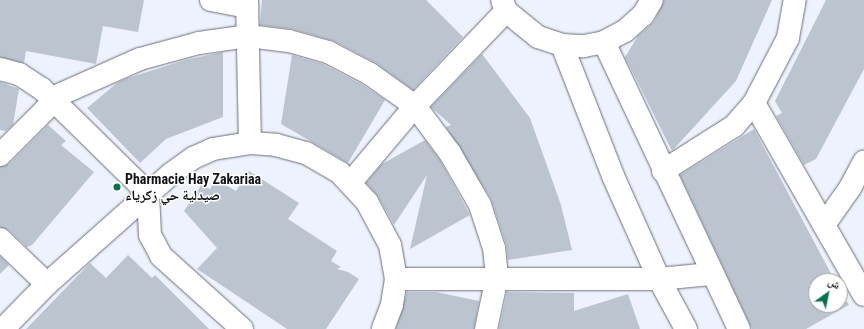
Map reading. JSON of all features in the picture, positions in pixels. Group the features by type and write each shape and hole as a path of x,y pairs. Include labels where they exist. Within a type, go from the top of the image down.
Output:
{"street":[{"path":"211,0 247,4 250,143"},
{"path":"350,182 504,6 538,37 562,45 584,46 604,42 625,31 643,15 652,0"},
{"path":"663,171 734,126 754,103 788,38 796,0"},
{"path":"0,155 53,100 140,59 200,43 248,36 289,41 328,52 389,85 415,106 450,153 480,205 494,248 497,277 486,329"},
{"path":"604,42 711,274 739,329"},
{"path":"562,45 613,176 659,279 686,329"},
{"path":"0,69 30,80 53,100 148,193 150,235 161,256 242,329"},
{"path":"754,103 864,295"},
{"path":"3,329 47,284 148,193 193,158 213,149 250,143 276,145 306,153 350,182 367,202 384,230 390,245 396,279 392,305 383,329"},
{"path":"824,225 850,188 864,162"},
{"path":"0,239 47,284"},
{"path":"396,279 497,277 659,279 711,274"}],"building":[{"path":"0,0 144,0 138,32 103,26 96,64 26,51 24,63 0,57"},
{"path":"262,0 426,0 463,37 413,90 376,63 334,41 292,29 260,25"},
{"path":"664,0 772,0 736,81 672,151 625,57 638,36 654,22"},
{"path":"826,0 864,0 864,69 816,159 804,165 776,116 782,113 775,101"},
{"path":"223,52 223,117 166,139 140,163 87,108 117,83 125,79 185,60"},
{"path":"482,54 530,118 561,205 572,250 508,260 506,244 491,199 446,127 451,125 431,107"},
{"path":"292,55 323,64 363,85 385,100 348,163 281,124"},
{"path":"0,82 19,89 13,125 6,131 0,130"},
{"path":"48,125 66,141 61,145 94,172 32,245 27,247 9,230 0,227 0,167 9,164"},
{"path":"754,129 831,273 808,273 808,313 835,313 806,329 752,329 680,175"},
{"path":"425,140 440,160 470,215 410,249 427,175 394,225 378,196 366,183 382,164"},
{"path":"249,171 299,203 288,219 337,251 331,261 341,267 337,269 348,272 359,279 326,329 287,329 197,269 217,248 184,211 202,184 210,189 216,179 236,191"},
{"path":"128,255 152,278 155,275 209,329 26,329 90,263 106,278"},
{"path":"0,256 9,265 0,274"},
{"path":"407,292 436,292 479,301 474,329 396,329"},
{"path":"507,292 574,293 574,311 628,294 640,329 499,329"}],"place":[{"name":"Pharmacie Hay Zakariaa صيدلية حي زكرياء","path":"117,187"}]}
